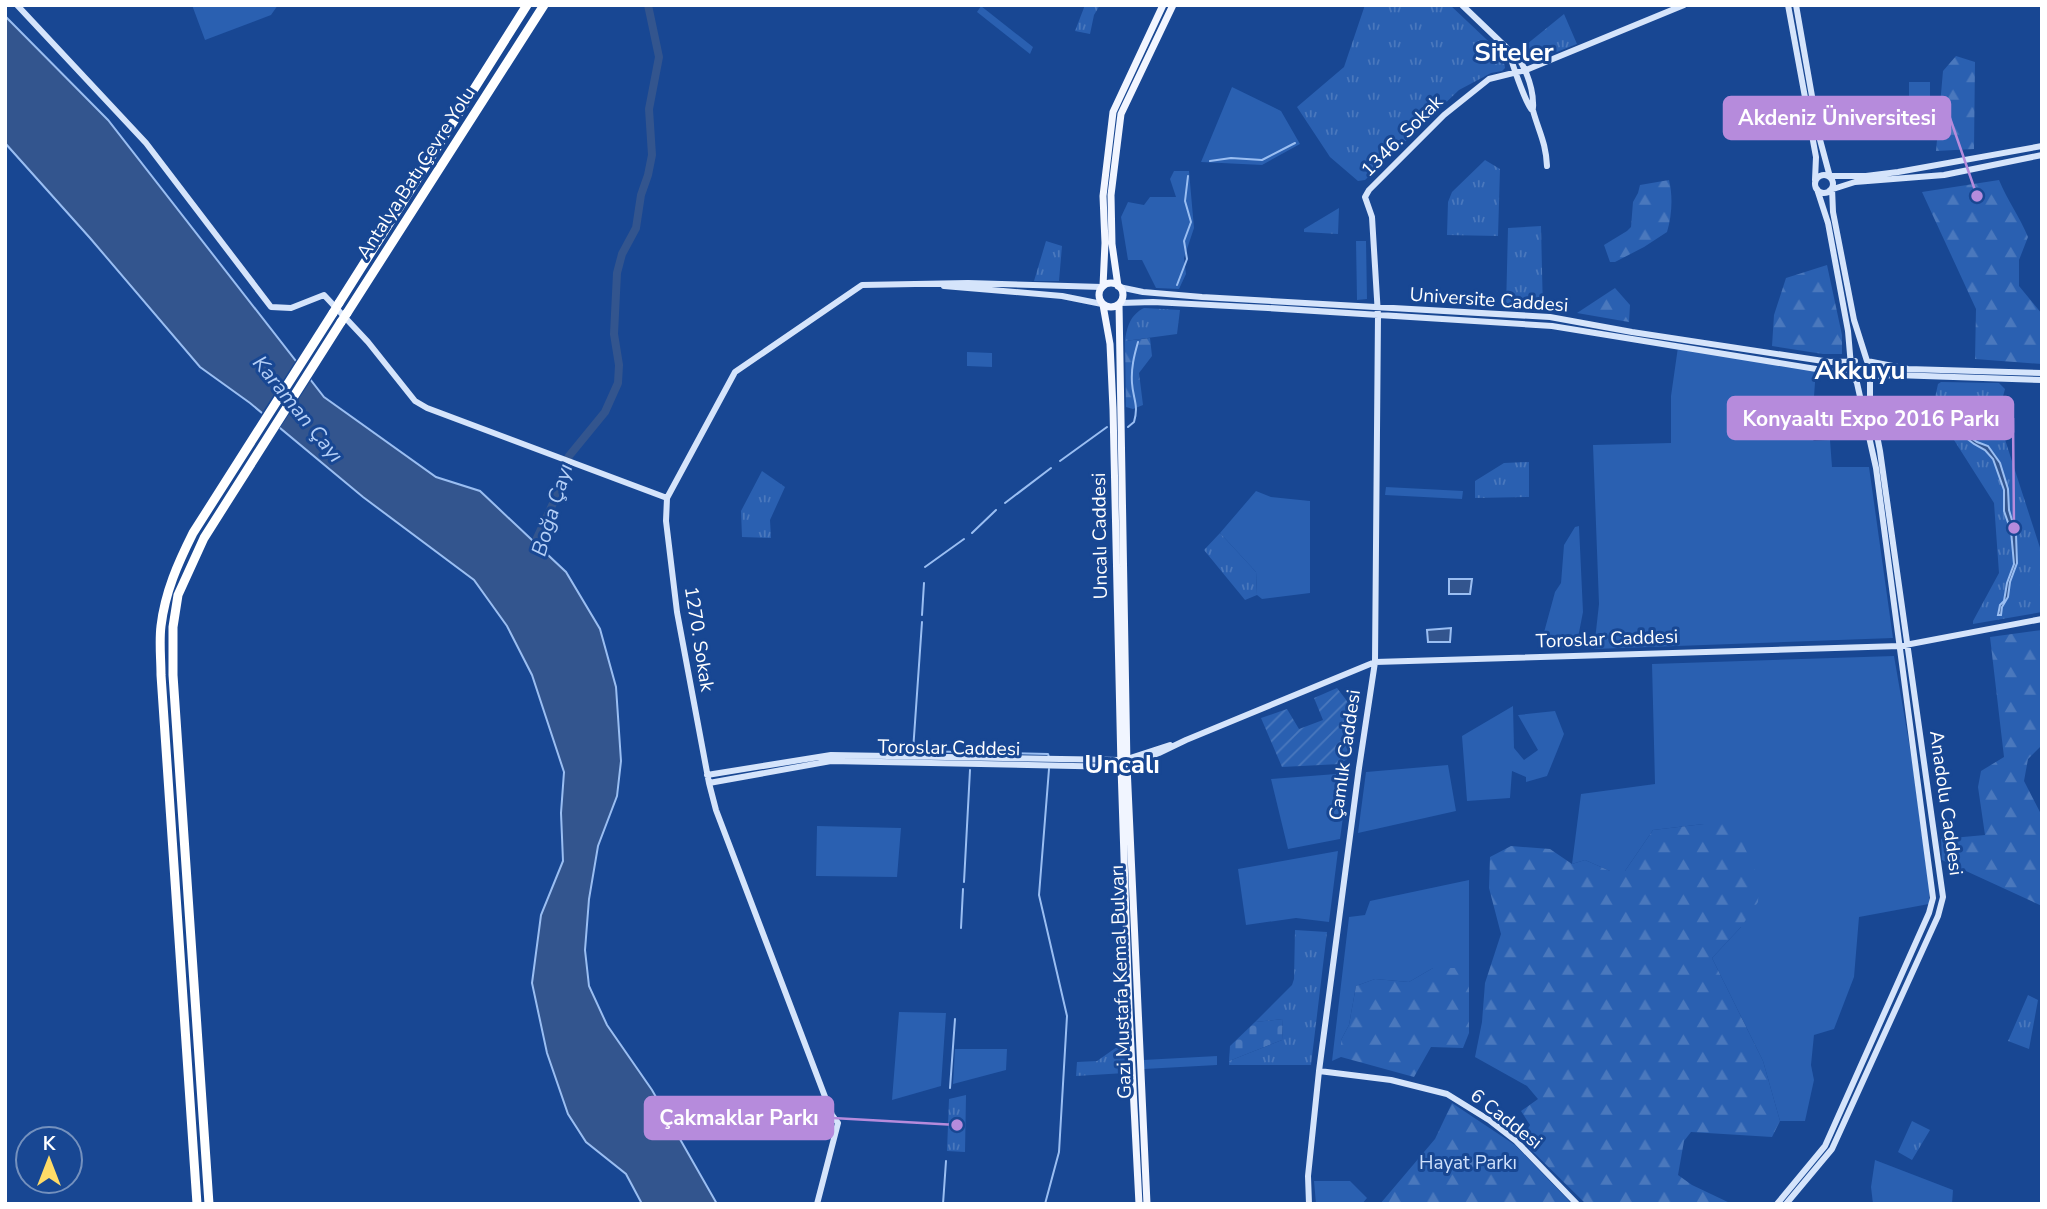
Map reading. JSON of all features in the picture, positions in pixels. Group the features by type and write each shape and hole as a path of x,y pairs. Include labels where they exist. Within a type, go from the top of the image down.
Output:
{"highway":[{"path":"197,1204 161,675 161,627 167,591 193,534 527,5"},
{"name":"Antalya Batı Çevre Yolu","path":"209,1204 173,675 173,627 178,595 204,538 544,5"}],"main road":[{"path":"1164,5 1113,112 1103,196 1105,243 1103,287 1099,297 1102,304 1109,307 1119,304 1123,296 1112,244 1111,195 1121,114 1173,5"},
{"path":"1103,287 1111,283 1119,286"},
{"name":"Uncalı Caddesi","path":"1102,304 1110,344 1114,409 1124,763"},
{"name":"Uncalı Caddesi","path":"1119,304 1124,763"},
{"name":"Gazi Mustafa Kemal Bulvarı","path":"1124,763 1129,1009 1139,1204"},
{"name":"Gazi Mustafa Kemal Bulvarı","path":"1124,763 1147,1204"}],"street":[{"path":"17,5 146,143 271,307 291,308 324,295 368,342 415,401 427,408 667,498"},
{"path":"1462,5 1509,50 1516,53 1525,71 1534,103 1532,110"},
{"name":"1346. Sokak","path":"1378,312 1372,217 1365,197 1444,115 1489,79 1525,71 1684,5"},
{"path":"1788,5 1816,157 1815,180 1828,223 1848,331 1853,375 1858,378 1868,375 1895,375 2042,380"},
{"path":"1796,5 1819,136 1833,182 1833,212 1854,320 1867,361 1868,375"},
{"path":"1509,50 1527,105 1532,110 1545,141 1547,166"},
{"path":"1505,75 1511,60"},
{"path":"1815,180 1819,176 1866,176 1898,172 2042,146"},
{"path":"1817,189 1824,192 1854,182 1944,175 2042,155"},
{"name":"1270. Sokak","path":"928,284 1062,296 1102,304"},
{"name":"1270. Sokak","path":"817,1204 838,1123 832,1115 716,810 677,612 666,521 667,498 735,372 862,285 1103,287"},
{"name":"Universite Caddesi","path":"1119,286 1143,292 1552,326 1853,375"},
{"name":"Universite Caddesi","path":"1119,304 1153,302 1550,317 1830,362 1852,362"},
{"name":"Çamlık Caddesi","path":"1309,1204 1308,1176 1319,1071 1375,662 1378,312"},
{"path":"1852,362 1861,359 1908,369 2042,373"},
{"name":"Anadolu Caddesi","path":"1786,1204 1832,1149 1932,929 1943,892 1874,458 1853,375"},
{"name":"Anadolu Caddesi","path":"1777,1204 1825,1146 1932,905 1904,645 1868,375"},
{"name":"Toroslar Caddesi","path":"708,779 831,758 1124,763 1375,662 1904,645 2042,619"},
{"name":"6 Caddesi","path":"1319,1071 1391,1080 1447,1094 1489,1120 1516,1141 1577,1204"}],"green space":[{"path":"192,5 278,5 271,15 205,40"},
{"path":"1085,5 1100,5 1094,15 1090,34 1075,31"},
{"path":"1365,5 1450,5 1503,55 1505,68 1459,90 1365,180 1358,181 1330,157 1297,107 1344,67"},
{"path":"981,6 1033,47 1030,54 977,12"},
{"path":"1564,14 1577,44 1529,63 1522,48"},
{"path":"1956,56 1975,62 1974,149 1936,151 1943,71"},
{"path":"1909,82 1930,82 1930,115 1909,116"},
{"path":"1232,87 1281,111 1300,144 1262,165 1201,162"},
{"path":"1485,160 1500,169 1498,236 1447,235 1448,202 1452,192"},
{"path":"1174,171 1189,171 1194,228 1184,258 1186,274 1179,289 1156,288 1142,260 1128,260 1121,217 1128,202 1144,205 1150,197 1176,197 1170,179"},
{"path":"1669,180 1671,206 1667,232 1644,247 1610,262 1604,245 1631,227 1633,202 1640,185"},
{"path":"1999,180 2028,237 2019,260 2019,286 2042,314 2042,364 1975,359 1976,309 1922,192"},
{"path":"1339,208 1338,234 1304,232 1304,229"},
{"path":"1541,226 1543,312 1506,309 1508,228"},
{"path":"1046,241 1062,246 1059,281 1034,281"},
{"path":"1356,241 1366,241 1367,299 1357,300"},
{"path":"1827,265 1842,335 1842,354 1823,354 1772,346 1774,315 1786,278"},
{"path":"1615,288 1630,305 1629,322 1577,313"},
{"path":"1144,308 1180,310 1177,334 1125,341 1130,322 1135,314"},
{"path":"1150,338 1152,356 1139,373 1143,405 1133,409 1126,407 1125,341"},
{"path":"1678,347 1816,369 1811,438 1814,441 1830,440 1832,467 1869,467 1893,638 1594,649 1599,604 1593,445 1671,443 1671,396"},
{"path":"967,352 992,353 992,367 967,366"},
{"path":"1999,383 2005,389 1998,415 2042,554 2042,612 1973,624 1999,573 1994,503 1933,407 1938,384"},
{"path":"1529,462 1529,497 1475,498 1475,481 1504,463"},
{"path":"762,471 785,487 770,520 771,538 742,537 741,511"},
{"path":"1386,487 1463,491 1462,499 1385,495"},
{"path":"1256,491 1271,497 1310,501 1310,593 1262,599 1257,595 1256,572 1220,533"},
{"path":"1579,526 1583,612 1576,648 1540,647 1555,592 1561,583 1564,545 1575,527"},
{"path":"1220,533 1256,572 1257,595 1245,600 1204,550"},
{"path":"2042,630 2042,742 2028,759 2024,781 2042,816 2042,906 1942,860 1941,839 1985,835 1978,787 1981,771 2004,757 1990,637"},
{"path":"1894,656 1912,760 1929,904 1859,917 1854,977 1834,1029 1814,1035 1811,1065 1814,1080 1805,1121 1780,1121 1763,1061 1712,958 1741,927 1704,824 1653,830 1625,871 1610,871 1585,860 1572,864 1581,794 1655,784 1652,664"},
{"path":"1337,688 1357,714 1353,755 1340,764 1282,767 1261,718 1287,709 1299,729 1323,720 1314,698"},
{"path":"1513,706 1514,748 1524,760 1538,750 1518,715 1555,711 1564,734 1547,776 1526,782 1526,777 1512,771 1510,798 1467,801 1462,736"},
{"path":"1448,765 1456,811 1358,833 1366,772"},
{"path":"1349,773 1340,839 1288,849 1271,779"},
{"path":"1731,816 1759,880 1758,902 1741,927 1712,958 1763,1061 1780,1121 1772,1137 1691,1132 1684,1141 1678,1175 1692,1185 1732,1204 1586,1204 1521,1140 1530,1125 1521,1111 1538,1099 1527,1086 1475,1057 1482,1022 1485,983 1501,934 1489,888 1490,857 1511,846 1550,849 1572,864 1585,860 1610,871 1625,871 1653,830 1704,824"},
{"path":"817,826 901,828 897,877 816,876"},
{"path":"1338,851 1329,922 1296,918 1246,925 1238,869"},
{"path":"1469,880 1469,968 1433,968 1409,982 1375,979 1356,986 1349,1025 1341,1040 1341,1057 1332,1061 1349,917 1365,915 1370,901"},
{"path":"1295,930 1327,932 1311,1065 1229,1065 1229,1061 1282,1040 1283,1019 1255,1022 1292,985"},
{"path":"1433,968 1469,968 1469,1033 1463,1048 1431,1047 1414,1077 1341,1057 1341,1040 1349,1025 1356,986 1375,979 1409,982"},
{"path":"2028,995 2038,1000 2029,1049 2008,1041"},
{"path":"899,1012 946,1013 941,1086 892,1100"},
{"path":"1283,1019 1282,1040 1229,1061 1230,1046 1255,1022"},
{"path":"1124,1042 1125,1073 1076,1076 1077,1062 1097,1061"},
{"path":"955,1049 1007,1049 1006,1070 953,1084"},
{"path":"1217,1056 1217,1065 1144,1069 1143,1060"},
{"path":"966,1095 965,1152 947,1151 949,1099"},
{"name":"Hayat Parkı","path":"1452,1103 1515,1145 1572,1204 1380,1204 1435,1139"},
{"path":"1912,1121 1930,1130 1912,1160 1898,1152"},
{"path":"1875,1160 1953,1190 1952,1204 1873,1204 1871,1187"},
{"path":"1314,1181 1350,1181 1367,1198 1362,1204 1316,1204"}],"water":[{"name":"Karaman Çayı","path":"5,16 108,120 324,397 436,477 480,491 566,572 600,629 616,687 621,761 617,796 598,846 589,899 585,950 589,986 607,1025 652,1090 717,1204 642,1204 626,1174 586,1142 568,1114 547,1053 532,983 541,915 563,861 561,813 564,772 532,675 507,626 474,580 363,497 250,403 200,367 5,143"},
{"path":"1962,400 1964,402 1956,420 1967,435 1988,446 2000,463 2008,489 2009,510 2016,534 2017,563 2001,615 1998,615 2000,605 2004,601 2014,564 2011,531 2004,511 2004,490 1993,459 1985,450 1965,437 1954,420 1954,413"},
{"path":"1449,579 1472,579 1470,594 1449,594"},
{"path":"1451,628 1450,642 1428,642 1427,630"}],"pier":[{"path":"298,357 313,377 278,431 260,416"}],"waterway":[{"name":"Boğa Çayı","path":"534,551 569,456 605,412 618,383 619,365 614,334 617,273 622,254 636,228 641,195 652,155 649,109 659,57 648,5"},
{"path":"1210,161 1231,158 1262,160 1295,143"},
{"path":"1177,285 1187,259 1184,241 1191,222 1185,201 1188,176"},
{"path":"1128,427 1134,422 1135,416 1132,372 1138,342"},
{"path":"1060,461 1107,427"},
{"path":"1005,503 1051,468"},
{"path":"972,533 996,510"},
{"path":"925,567 964,539"},
{"path":"922,615 924,583"},
{"path":"922,622 913,751 962,752"},
{"path":"969,752 1048,754 1049,757"},
{"path":"1045,1204 1059,1152 1067,1016 1039,895 1049,769"},
{"path":"964,882 970,770"},
{"path":"961,928 963,889"},
{"path":"950,1088 955,1019"},
{"path":"943,1204 946,1161"}],"place":[{"name":"Akdeniz Üniversitesi","path":"1977,196"},
{"name":"Konyaaltı Expo 2016 Parkı","path":"2014,528"},
{"name":"Çakmaklar Parkı","path":"957,1125"}],"district":[{"name":"Siteler","path":"1514,52"},
{"name":"Akkuyu","path":"1860,370"},
{"name":"Uncalı","path":"1122,764"}]}
